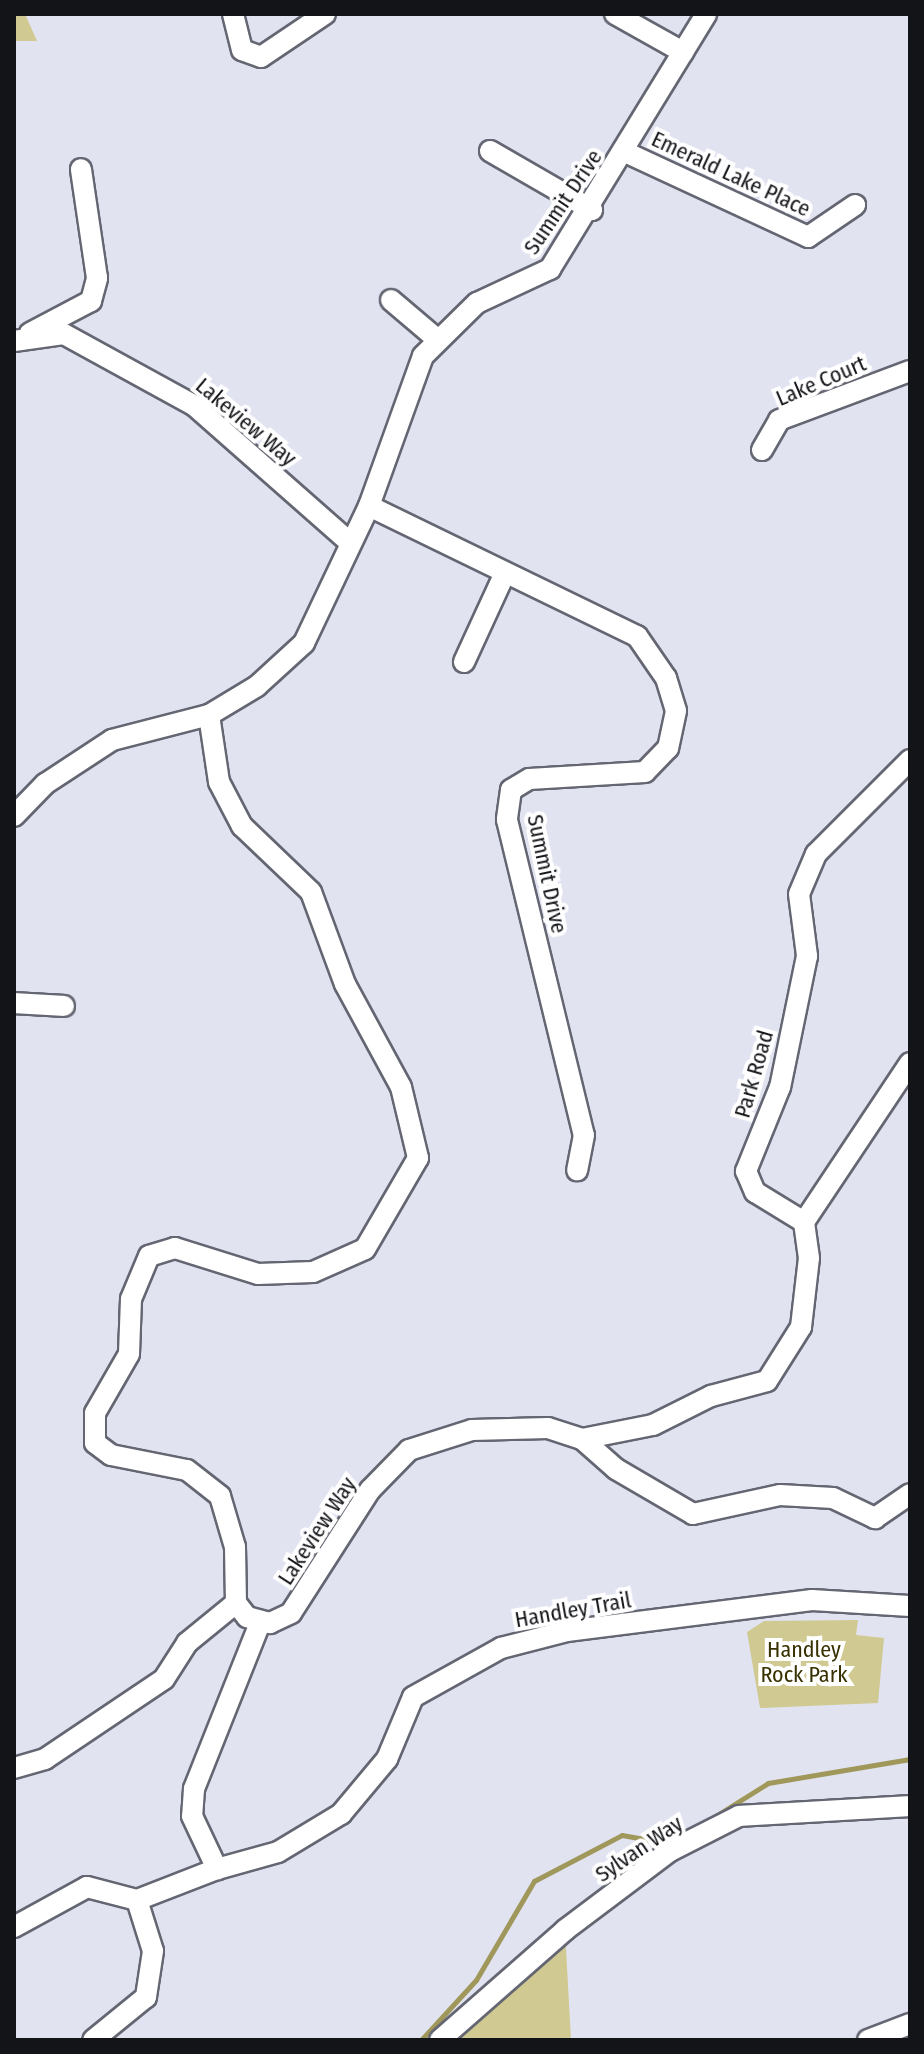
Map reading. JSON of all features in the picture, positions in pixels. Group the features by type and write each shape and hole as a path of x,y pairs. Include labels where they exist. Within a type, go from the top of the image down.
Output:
{"street":[{"path":"233,14 242,50 261,57 325,14"},
{"path":"615,14 683,52"},
{"name":"Summit Drive","path":"14,816 45,784 112,740 209,715 257,686 304,643 348,541 369,506 411,377 437,339 477,303 550,269 592,210 706,14"},
{"path":"490,151 592,210"},
{"name":"Emerald Lake Place","path":"625,152 808,237 855,205"},
{"path":"18,339 91,301 97,278 81,169"},
{"path":"391,300 437,339"},
{"name":"Lakeview Way","path":"18,339 64,334 195,406 348,541"},
{"name":"Lake Court","path":"762,450 779,420 910,371"},
{"name":"Summit Drive","path":"369,506 637,636 666,678 676,711 668,748 645,772 529,779 511,790 507,820 584,1135 577,1170"},
{"path":"464,662 505,573"},
{"path":"209,715 219,782 242,826 311,892 345,984 401,1087 418,1158 365,1249 313,1272 258,1274 175,1248 149,1256 137,1285 129,1354 95,1413 95,1443 111,1455 187,1470 220,1496 235,1547 236,1603 260,1623 194,1789 192,1816 217,1869"},
{"name":"Park Road","path":"804,1222 755,1192 746,1171 780,1087 807,956 799,894 816,854 910,760"},
{"path":"14,1003 64,1006"},
{"path":"582,1439 653,1425 711,1396 767,1381 801,1327 809,1258 804,1222 910,1063"},
{"name":"Lakeview Way","path":"260,1623 291,1613 311,1591 370,1490 409,1450 472,1430 548,1428 582,1439 616,1469 693,1514 780,1495 833,1498 875,1518 910,1494"},
{"name":"Handley Trail","path":"137,1900 217,1869 278,1852 341,1814 387,1759 413,1697 501,1648 567,1631 812,1600 910,1606"},
{"path":"14,1768 45,1759 164,1679 187,1643 236,1603"},
{"name":"Sylvan Way","path":"440,2040 588,1913 670,1851 739,1816 910,1806"},
{"path":"14,1927 87,1887 137,1900 153,1951 146,1997 93,2040"},
{"path":"868,2040 910,2024"}],"green space":[{"path":"14,14 25,14 37,41 14,41"},
{"name":"Handley Rock Park","path":"858,1620 856,1635 884,1638 878,1703 760,1708 747,1632 764,1621"},
{"path":"565,1930 571,2040 440,2040"}],"waterway":[{"path":"682,1837 768,1783 910,1759"},
{"path":"421,2040 476,1980 534,1881 622,1835 666,1843"}]}
